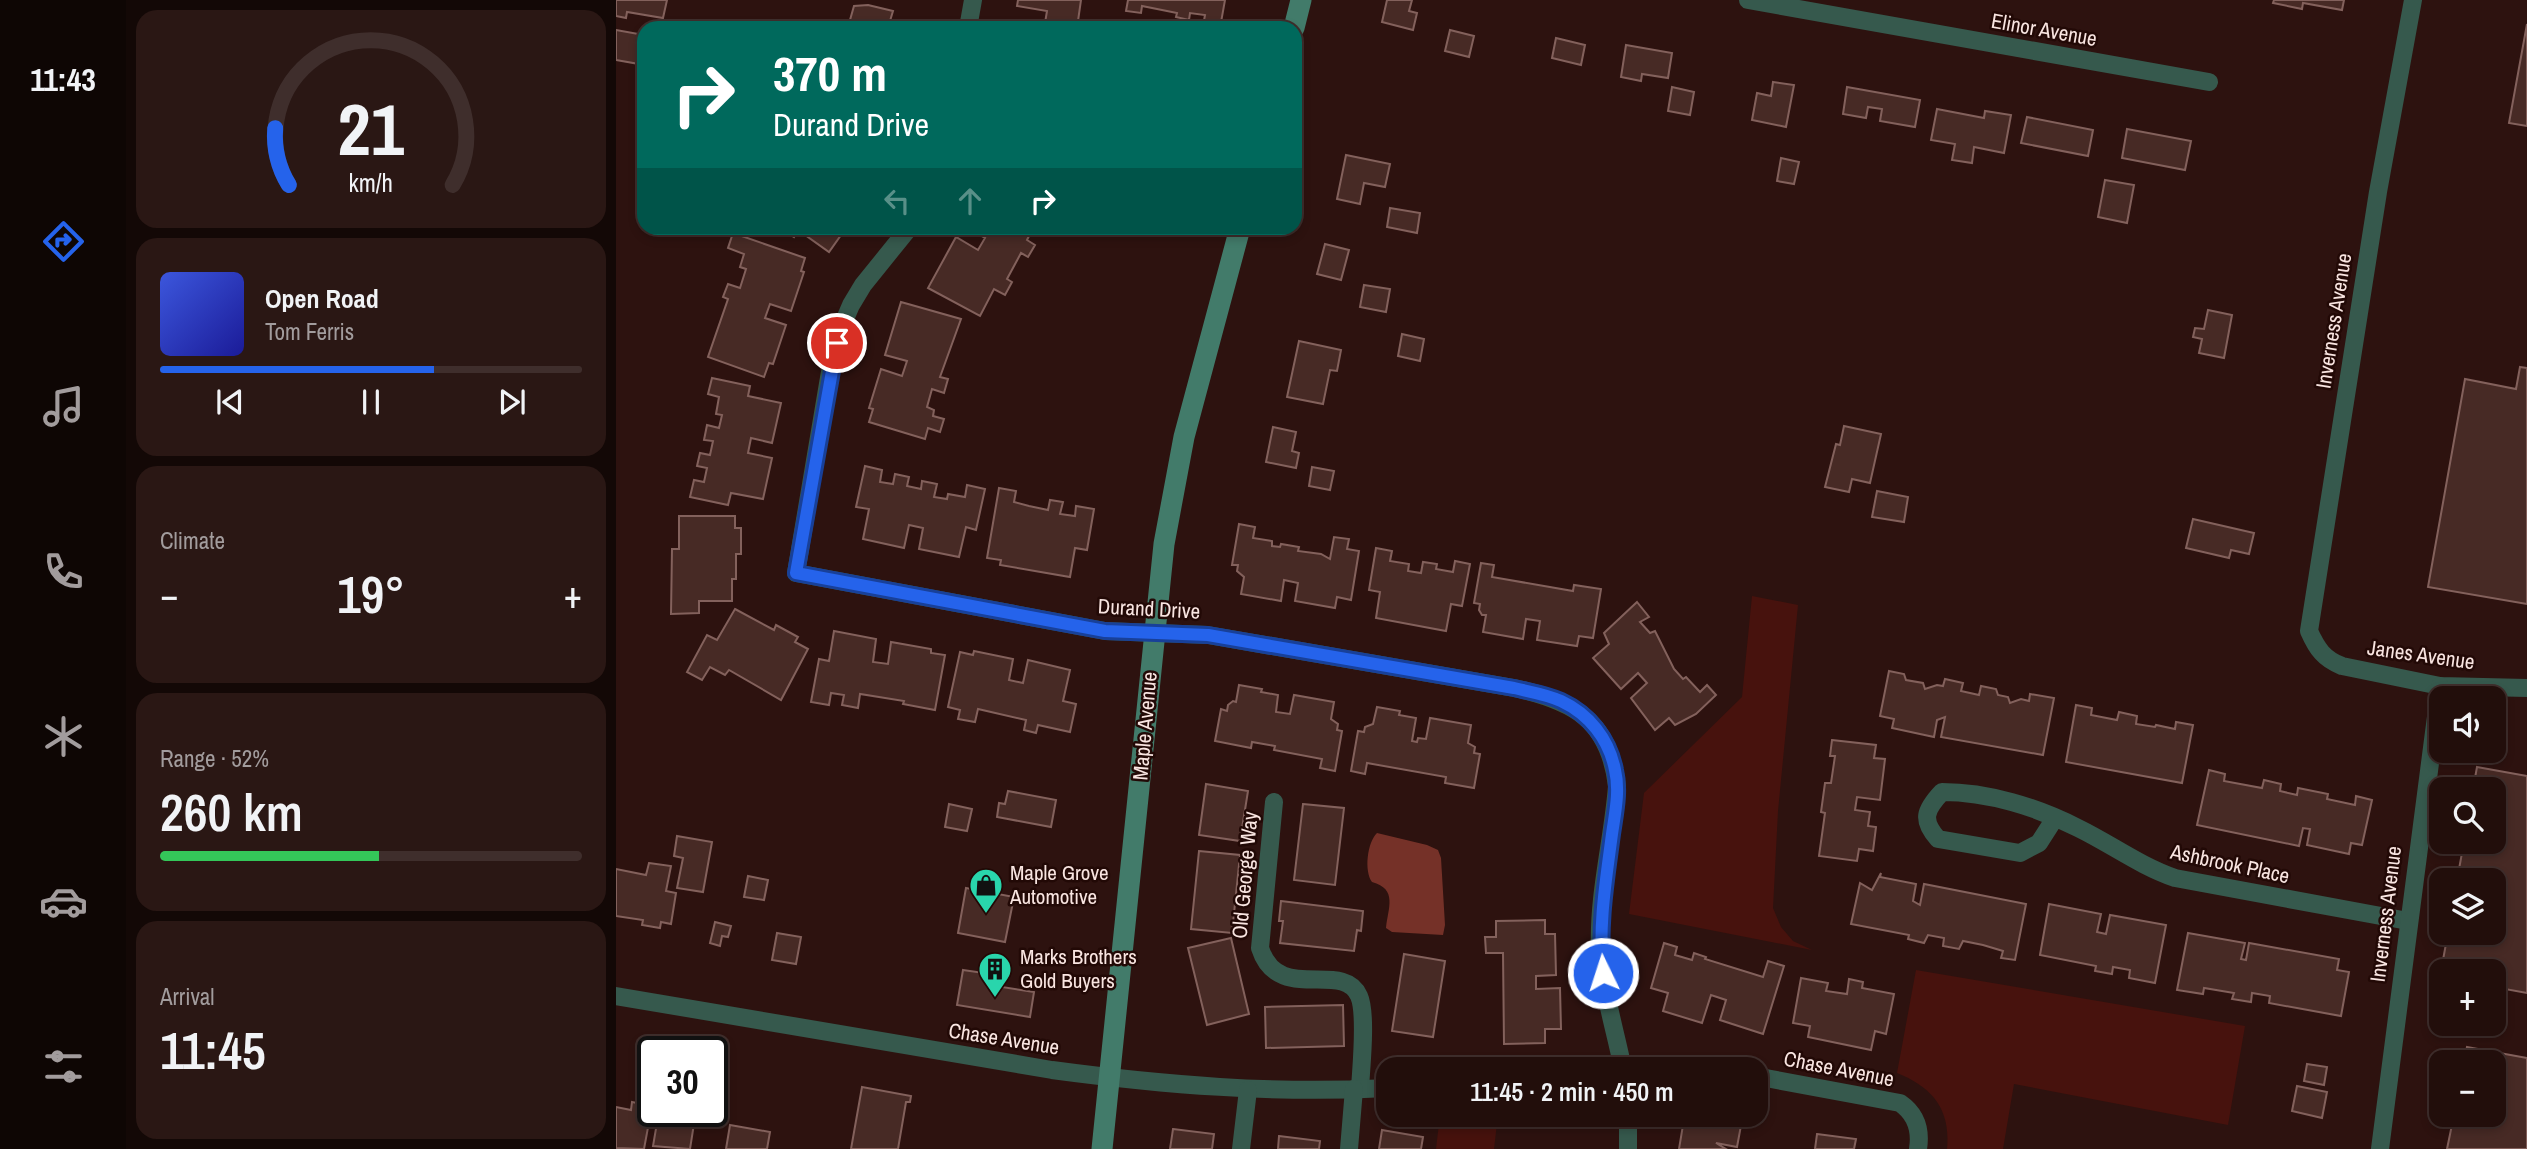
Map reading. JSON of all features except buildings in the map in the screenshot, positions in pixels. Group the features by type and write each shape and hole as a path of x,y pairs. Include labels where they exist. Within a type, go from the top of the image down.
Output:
{"main road":[{"path":"1296,21 1301,0"},
{"name":"Maple Avenue","path":"1102,1149 1154,632 1172,492 1238,235"}],"street":[{"path":"969,21 973,0"},
{"name":"Elinor Avenue","path":"1748,0 2209,82"},
{"name":"Inverness Avenue","path":"2316,648 2309,631 2375,205 2413,0"},
{"name":"Durand Drive","path":"903,235 863,285 842,326 832,360 796,573 1105,631 1208,635 1514,688 1559,700 1586,717 1605,742 1615,770 1617,786 1601,918 1600,948 1606,997 1620,1057"},
{"name":"Janes Avenue","path":"2316,648 2328,660 2342,666 2440,685 2527,688"},
{"name":"Inverness Avenue","path":"2380,1149 2440,685"},
{"name":"Ashbrook Place","path":"2055,818 2039,843 2020,853 1938,839 1929,829 1927,816 1930,804 1942,792 2007,801 2055,818 2077,827 2144,866 2175,878 2408,921"},
{"name":"Old George Way","path":"1274,802 1260,948 1271,969 1288,978 1344,983 1357,992 1361,999 1363,1017 1357,1089"},
{"name":"Chase Avenue","path":"616,996 1110,1078 1248,1090 1376,1088"},
{"name":"Chase Avenue","path":"1768,1078 1900,1103 1912,1111 1917,1124 1918,1149"},
{"path":"1349,1149 1357,1089"},
{"path":"1241,1149 1248,1090"},
{"path":"1628,1127 1628,1149"}],"shaded area":[{"path":"1752,596 1798,605 1778,811 1773,908 1781,927 1793,941 1812,950 1629,914 1644,793 1742,697"},
{"path":"1377,833 1438,850 1441,858 1445,925 1443,935 1392,932 1386,928 1390,900 1385,889 1372,882 1367,864 1369,850"},
{"path":"1916,970 2245,1026 2228,1125 2014,1084 2003,1149 1947,1149 1946,1122 1937,1101 1920,1085 1897,1073"},
{"path":"1439,1127 1497,1127 1494,1149 1436,1149"}],"place":[{"name":"Maple Grove Automotive","path":"986,915"},
{"name":"Marks Brothers Gold Buyers","path":"995,999"}],"route":[{"path":"837,343 796,573 1105,631 1208,635 1514,688 1559,700 1586,717 1597,729 1611,754 1615,770 1616,802 1601,918 1603,973"}]}
